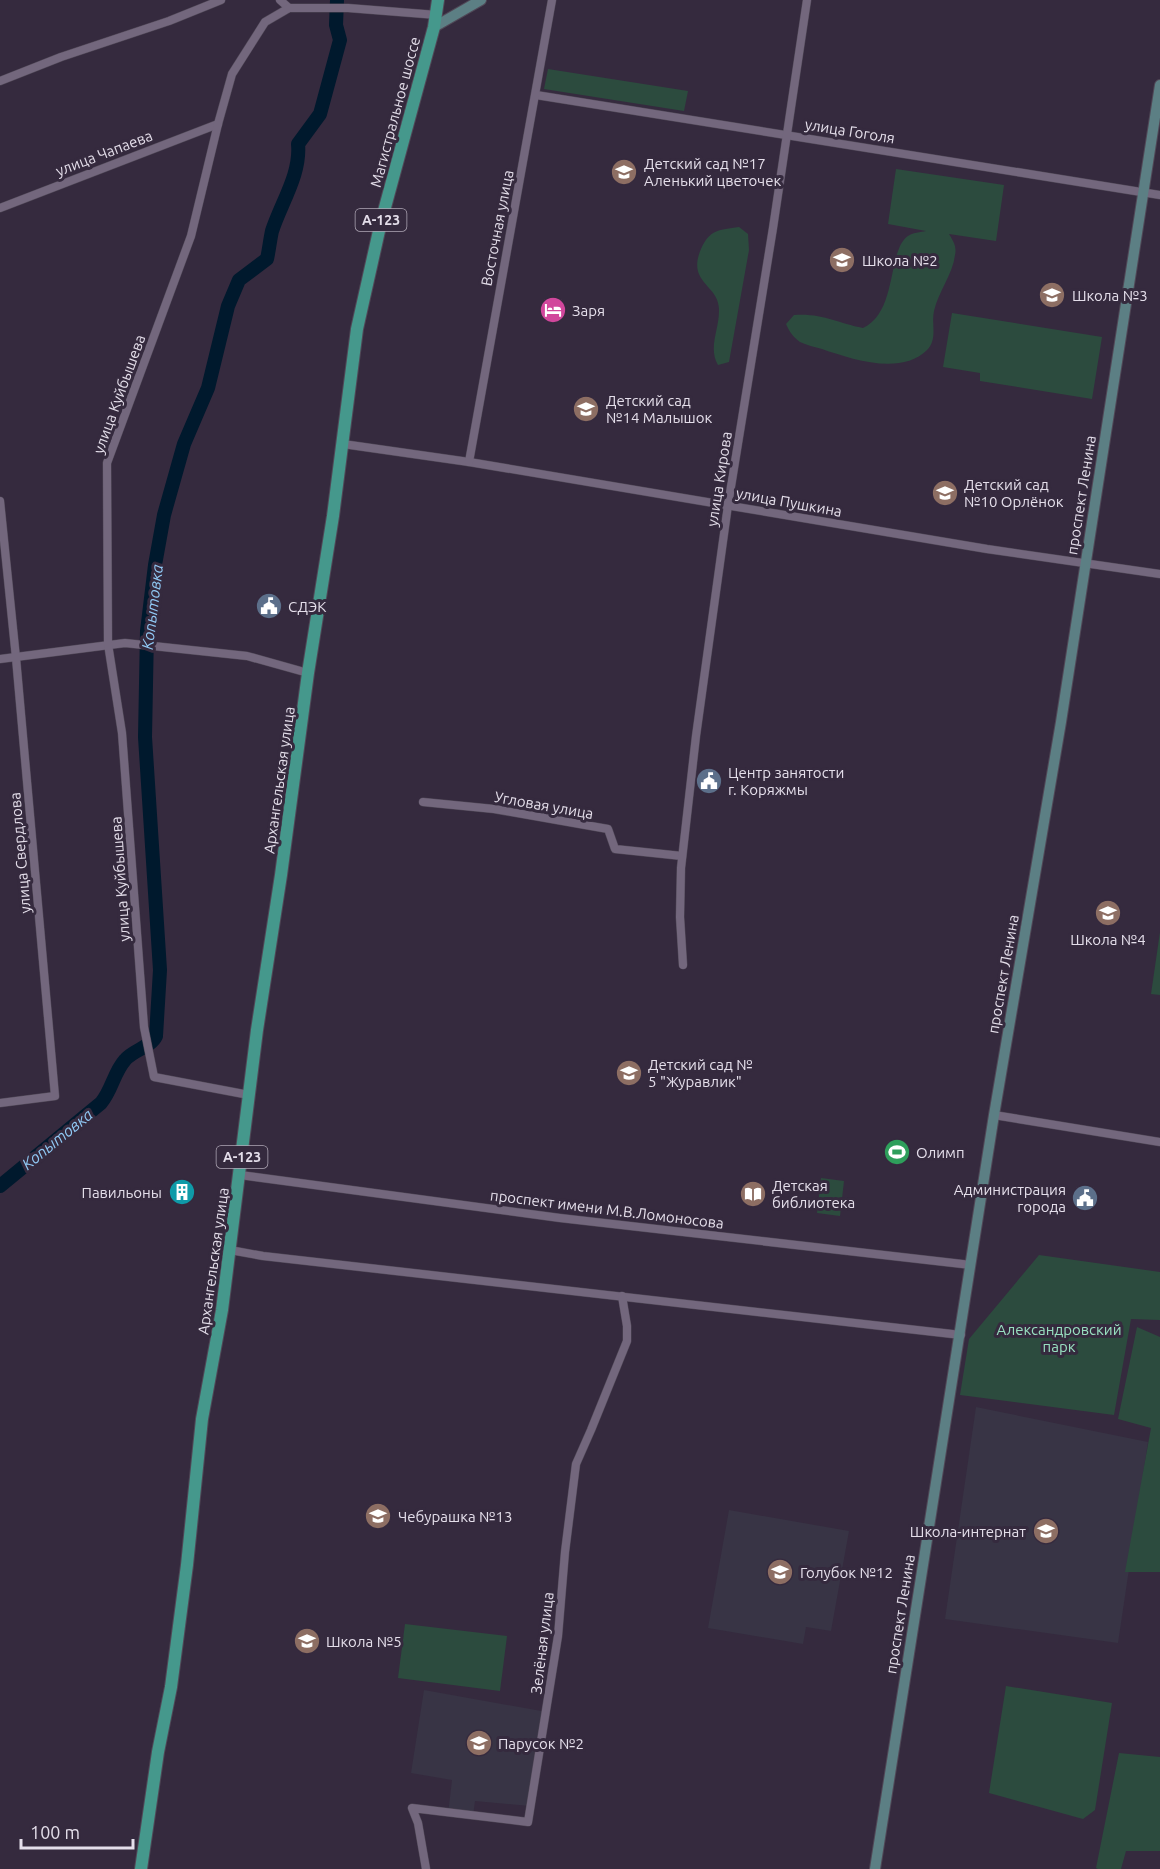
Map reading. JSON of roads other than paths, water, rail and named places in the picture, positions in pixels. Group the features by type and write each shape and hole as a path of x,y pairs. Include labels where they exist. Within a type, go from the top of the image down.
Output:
{"main road":[{"name":"Магистральное шоссе","path":"343,444 350,380 365,289 397,158 435,21 438,0"},
{"name":"Архангельская улица","path":"141,1869 158,1752 171,1687 187,1565 202,1419 222,1310 249,1095 308,673 343,444"}],"street":[{"path":"0,81 61,57 169,21 221,0"},
{"path":"280,0 289,8 348,8 435,21 481,0"},
{"name":"Восточная улица","path":"469,462 552,0"},
{"name":"улица Кирова","path":"683,964 680,917 682,856 696,736 728,505 771,245 807,0"},
{"name":"улица Куйбышева","path":"249,1095 154,1077 144,1027 122,733 108,644 107,463 191,236 232,74 265,22 289,8"},
{"name":"проспект Ленина","path":"874,1869 961,1335 994,1115 1052,774 1160,85"},
{"name":"улица Гоголя","path":"536,95 1160,195"},
{"name":"улица Чапаева","path":"0,208 218,124"},
{"name":"улица Пушкина","path":"343,444 469,462 1085,564 1160,574"},
{"name":"улица Свердлова","path":"0,501 55,1096 0,1103"},
{"path":"0,659 108,644 139,644 247,656 308,673"},
{"name":"Угловая улица","path":"423,802 494,809 608,829 615,849 682,856"},
{"path":"994,1115 1160,1142"},
{"name":"проспект имени М.В.Ломоносова","path":"240,1175 560,1218 971,1265"},
{"path":"230,1250 263,1256 961,1335"},
{"name":"Зелёная улица","path":"426,1869 418,1823 412,1808 528,1822 558,1636 564,1552 576,1464 627,1341 622,1296"}],"waterway":[{"name":"Копытовка","path":"0,1186 101,1103 125,1060 154,1040 156,1036 160,970 145,737 147,631 155,565 164,515 184,444 208,388 228,306 239,280 267,259 272,231 290,188 296,166 298,144 320,114 340,40 336,25 337,0"}],"place":[{"name":"Детский сад №17 Аленький цветочек","path":"624,172"},
{"name":"Школа №2","path":"842,260"},
{"name":"Школа №3","path":"1052,295"},
{"name":"Заря","path":"553,310"},
{"name":"Детский сад №14 Малышок","path":"586,409"},
{"name":"Детский сад №10 Орлёнок","path":"945,493"},
{"name":"СДЭК","path":"269,606"},
{"name":"Центр занятости г. Коряжмы","path":"709,781"},
{"name":"Школа №4","path":"1108,913"},
{"name":"Детский сад № 5 \"Журавлик\"","path":"629,1073"},
{"name":"Олимп","path":"897,1152"},
{"name":"Павильоны","path":"182,1192"},
{"name":"Детская библиотека","path":"753,1194"},
{"name":"Администрация города","path":"1085,1198"},
{"name":"Чебурашка №13","path":"378,1516"},
{"name":"Школа-интернат","path":"1046,1531"},
{"name":"Голубок №12","path":"780,1572"},
{"name":"Школа №5","path":"307,1641"},
{"name":"Парусок №2","path":"479,1743"}],"park label":[{"name":"Александровский парк","path":"1059,1338"}]}
